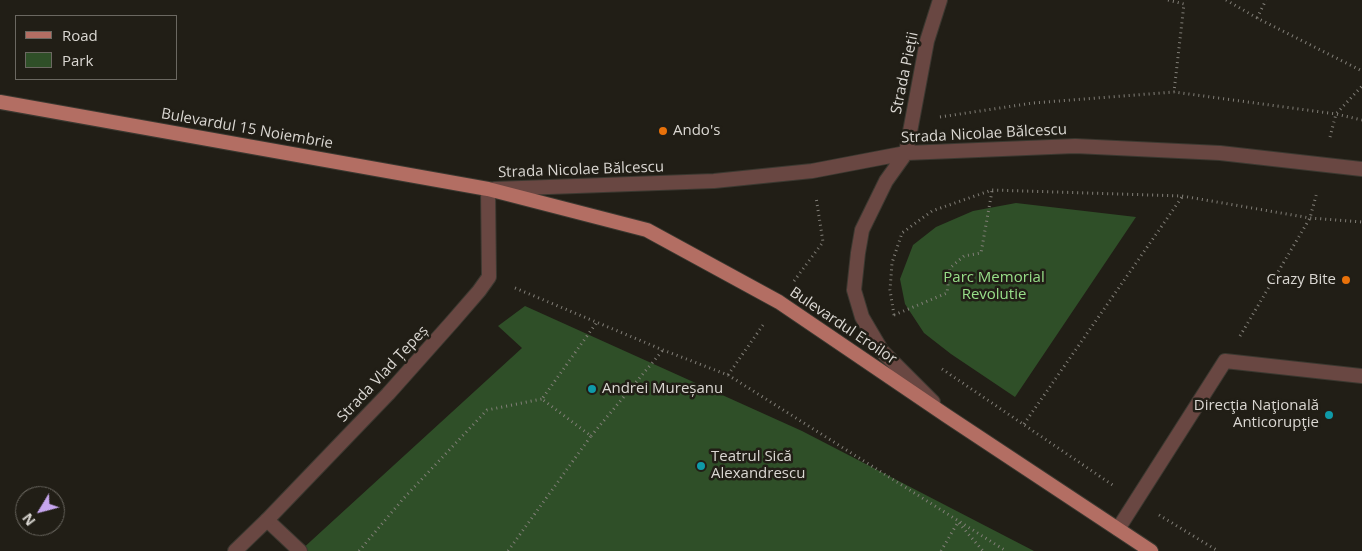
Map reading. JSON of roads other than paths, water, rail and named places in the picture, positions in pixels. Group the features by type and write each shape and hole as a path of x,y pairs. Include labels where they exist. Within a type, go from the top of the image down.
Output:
{"main road":[{"name":"Bulevardul 15 Noiembrie","path":"0,102 488,189"},
{"name":"Bulevardul Eroilor","path":"488,189 647,230 779,302 1151,551"}],"street":[{"name":"Strada Pieții","path":"906,153 927,41 940,0"},
{"name":"Strada Nicolae Bălcescu","path":"488,189 714,181 812,171 906,153 1075,146 1220,153 1362,169"},
{"path":"906,153 886,181 862,230 854,290 862,318 882,351 947,416"},
{"name":"Strada Vlad Țepeș","path":"235,551 388,394 454,321 489,277 488,189"},
{"path":"1118,529 1225,361 1362,376"},
{"path":"267,520 300,551"}],"place":[{"name":"Ando's","path":"663,131"},
{"name":"Crazy Bite","path":"1346,280"},
{"name":"Andrei Mureșanu","path":"592,389"},
{"name":"Direcţia Naţională Anticorupţie","path":"1329,415"},
{"name":"Teatrul Sică Alexandrescu","path":"701,466"}],"park label":[{"name":"Parc Memorial Revolutie","path":"994,286"}]}
